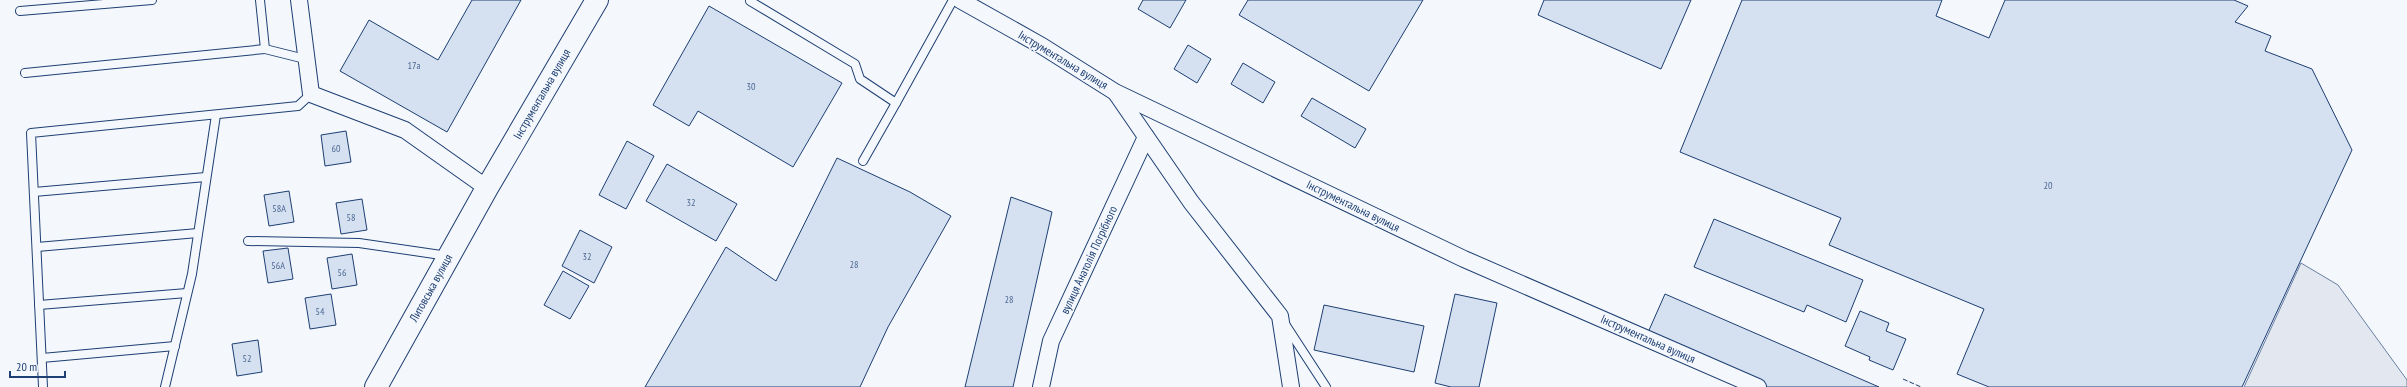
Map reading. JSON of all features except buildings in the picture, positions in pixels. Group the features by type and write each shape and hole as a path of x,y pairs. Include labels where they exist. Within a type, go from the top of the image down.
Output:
{"street":[{"path":"299,0 305,59 311,94 404,130 487,188"},
{"name":"Інструментальна вулиця","path":"487,188 597,0"},
{"name":"Інструментальна вулиця","path":"960,0 1115,92 1464,259 1758,387"},
{"path":"1115,92 1191,202 1280,316 1291,387"},
{"name":"вулиця Анатолія Погрібного","path":"1041,387 1051,341 1146,137"},
{"name":"Литовська вулиця","path":"376,387 487,188"}],"lane":[{"path":"20,11 152,0"},
{"path":"260,0 266,49"},
{"path":"863,160 953,0"},
{"path":"750,1 855,64 860,79 896,103"},
{"path":"25,73 266,49 305,59"},
{"path":"43,387 31,133 298,106 311,94"},
{"path":"165,387 187,293 198,233 216,115"},
{"path":"34,192 206,177"},
{"path":"36,247 198,233"},
{"path":"248,241 359,242 449,256"},
{"path":"39,305 187,293"},
{"path":"1280,316 1326,387"},
{"path":"42,358 175,346"}],"shaded area":[{"path":"2301,263 2338,285 2407,380 2407,387 2244,387"}],"fence":[{"path":"1903,379 1921,387"}]}
